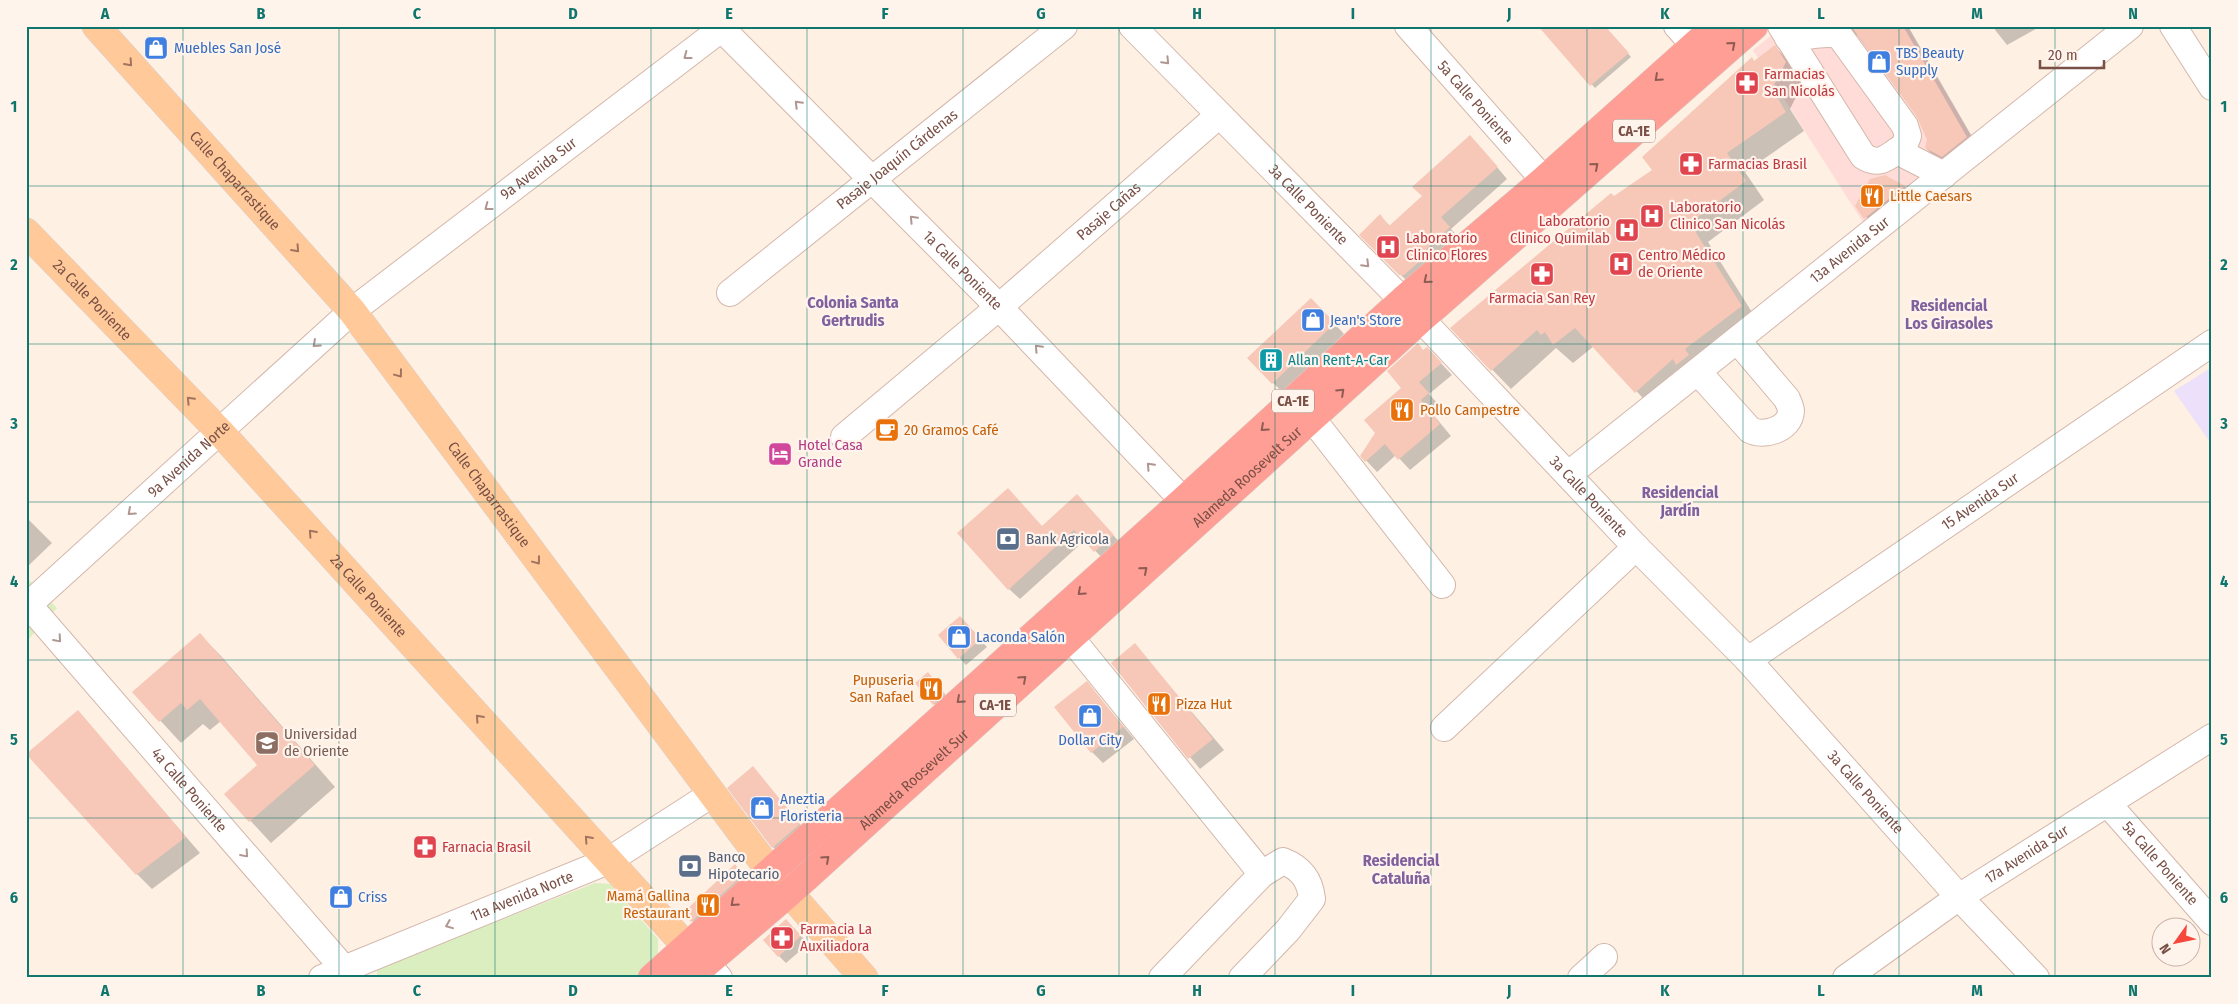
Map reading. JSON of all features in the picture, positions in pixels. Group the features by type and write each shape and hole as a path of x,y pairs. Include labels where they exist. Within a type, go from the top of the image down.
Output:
{"highway":[{"name":"Alameda Roosevelt Sur","path":"790,892 1072,634 1193,511 1314,416 1412,310 1544,180 1716,26"},
{"name":"Alameda Roosevelt Sur","path":"770,871 1193,511 1412,310 1694,45 1754,26"},
{"name":"CA-1E","path":"700,966 770,871"},
{"name":"CA-1E","path":"652,978 700,966 790,892"}],"main road":[{"name":"Calle Chaparrastique","path":"96,26 352,311 770,871 864,978"},
{"name":"2a Calle Poniente","path":"26,232 220,432 608,861 700,966"}],"street":[{"name":"Pasaje Joaquín Cárdenas","path":"730,293 1064,26"},
{"name":"3a Calle Poniente","path":"1132,26 1218,116 1412,310 1636,547 1748,660 1959,896 2036,978"},
{"name":"5a Calle Poniente","path":"1408,26 1544,180"},
{"name":"13a Avenida Sur","path":"1569,474 2130,26"},
{"path":"2173,26 2212,87"},
{"name":"9a Avenida Sur","path":"352,311 722,27"},
{"name":"1a Calle Poniente","path":"722,27 999,307 1193,511"},
{"path":"1785,32 1804,38 1828,32 1839,35 1905,126 1908,136 1904,146 1883,161 1873,162 1863,156 1785,32"},
{"name":"Pasaje Cañas","path":"844,437 999,307 1218,116"},
{"path":"1897,152 1944,175"},
{"name":"9a Avenida Norte","path":"27,604 352,311"},
{"path":"1698,372 1750,430 1758,435 1769,433 1780,427 1788,418 1791,410 1786,399 1737,340"},
{"name":"15 Avenida Sur","path":"1748,660 2212,343"},
{"path":"1314,416 1317,425 1442,584"},
{"path":"1444,728 1636,547"},
{"name":"4a Calle Poniente","path":"27,604 339,974"},
{"path":"1072,634 1075,643 1262,874"},
{"name":"17a Avenida Sur","path":"1846,978 1959,896 2212,737"},
{"name":"11a Avenida Norte","path":"339,974 608,861 712,794"},
{"name":"5a Calle Poniente","path":"2108,804 2212,922"},
{"path":"1162,978 1262,874 1283,861 1298,866 1310,885 1312,899 1288,930 1242,978"},
{"path":"1581,978 1604,956"}],"shaded area":[{"path":"1783,26 1907,26 1975,143 1866,227 1753,50"},
{"path":"2212,367 2212,445 2174,391"}],"green space":[{"path":"26,577 57,608 26,642"},
{"path":"595,883 610,884 658,939 658,960 638,978 377,978 377,968"}],"building":[{"path":"1538,26 1605,26 1629,53 1590,86"},
{"path":"1851,26 1903,26 1967,137 1942,157 1925,148 1927,140 1917,117"},
{"name":"Centro Médico de Oriente","path":"1775,45 1786,62 1772,89 1786,112 1727,153 1746,181 1690,223 1742,306 1685,349 1689,355 1676,365 1673,359 1635,393 1575,328 1553,345 1545,332 1541,335 1537,330 1491,371 1450,328 1611,193 1614,196 1652,170 1642,157 1752,57 1754,61"},
{"path":"1470,135 1498,167 1441,217 1450,227 1417,258 1420,261 1404,275 1399,275 1359,235 1380,214 1389,226 1422,196 1412,187"},
{"path":"1885,175 1905,186 1864,219 1855,206 1870,179"},
{"path":"1311,298 1335,323 1272,384 1247,358"},
{"name":"Pollo Campestre","path":"1418,343 1423,350 1427,347 1442,363 1419,382 1429,393 1421,400 1440,424 1398,460 1385,444 1365,462 1360,456 1375,433 1364,420 1401,388 1387,371"},
{"name":"Bank Agricola","path":"1008,488 1042,526 1077,494 1114,535 1094,552 1074,530 1008,590 957,533"},
{"name":"Laconda Salón","path":"960,616 981,639 958,659 938,635"},
{"name":"Universidad de Oriente","path":"200,633 315,765 249,822 224,794 257,765 200,699 187,710 181,703 159,722 132,692"},
{"name":"Pizza Hut","path":"1135,643 1213,739 1188,759 1111,663"},
{"name":"Pupuseria San Rafael","path":"928,672 945,694 933,705 915,683"},
{"name":"Dollar City","path":"1087,681 1123,727 1091,753 1054,707"},
{"path":"78,710 186,837 136,875 26,754"},
{"name":"Aneztia Floristeria","path":"753,766 800,824 772,848 727,788"},
{"path":"735,864 743,875 691,922 683,913"},
{"name":"Farmacia La Auxiliadora","path":"786,919 801,936 778,957 763,940"}],"place":[{"name":"Muebles San José","path":"156,48"},
{"name":"TBS Beauty Supply","path":"1879,62"},
{"name":"Farmacias San Nicolás","path":"1747,83"},
{"name":"Farmacias Brasil","path":"1691,164"},
{"name":"Little Caesars","path":"1872,196"},
{"name":"Laboratorio Clinico San Nicolás","path":"1652,216"},
{"name":"Laboratorio Clinico Quimilab","path":"1627,230"},
{"name":"Laboratorio Clinico Flores","path":"1388,247"},
{"name":"Centro Médico de Oriente","path":"1621,264"},
{"name":"Farmacia San Rey","path":"1542,274"},
{"name":"Jean's Store","path":"1313,320"},
{"name":"Allan Rent-A-Car","path":"1271,360"},
{"name":"Pollo Campestre","path":"1402,410"},
{"name":"20 Gramos Café","path":"887,430"},
{"name":"Hotel Casa Grande","path":"780,454"},
{"name":"Bank Agricola","path":"1008,539"},
{"name":"Laconda Salón","path":"959,637"},
{"name":"Pupuseria San Rafael","path":"931,689"},
{"name":"Pizza Hut","path":"1159,704"},
{"name":"Dollar City","path":"1090,716"},
{"name":"Universidad de Oriente","path":"267,743"},
{"name":"Aneztia Floristeria","path":"762,808"},
{"name":"Farnacia Brasil","path":"425,847"},
{"name":"Banco Hipotecario","path":"690,866"},
{"name":"Criss","path":"341,897"},
{"name":"Mamá Gallina Restaurant","path":"708,905"},
{"name":"Farmacia La Auxiliadora","path":"782,938"}],"district":[{"name":"Colonia Santa Gertrudis","path":"853,311"},
{"name":"Residencial Los Girasoles","path":"1949,314"},
{"name":"Residencial Jardín","path":"1680,501"},
{"name":"Residencial Cataluña","path":"1401,869"}]}
